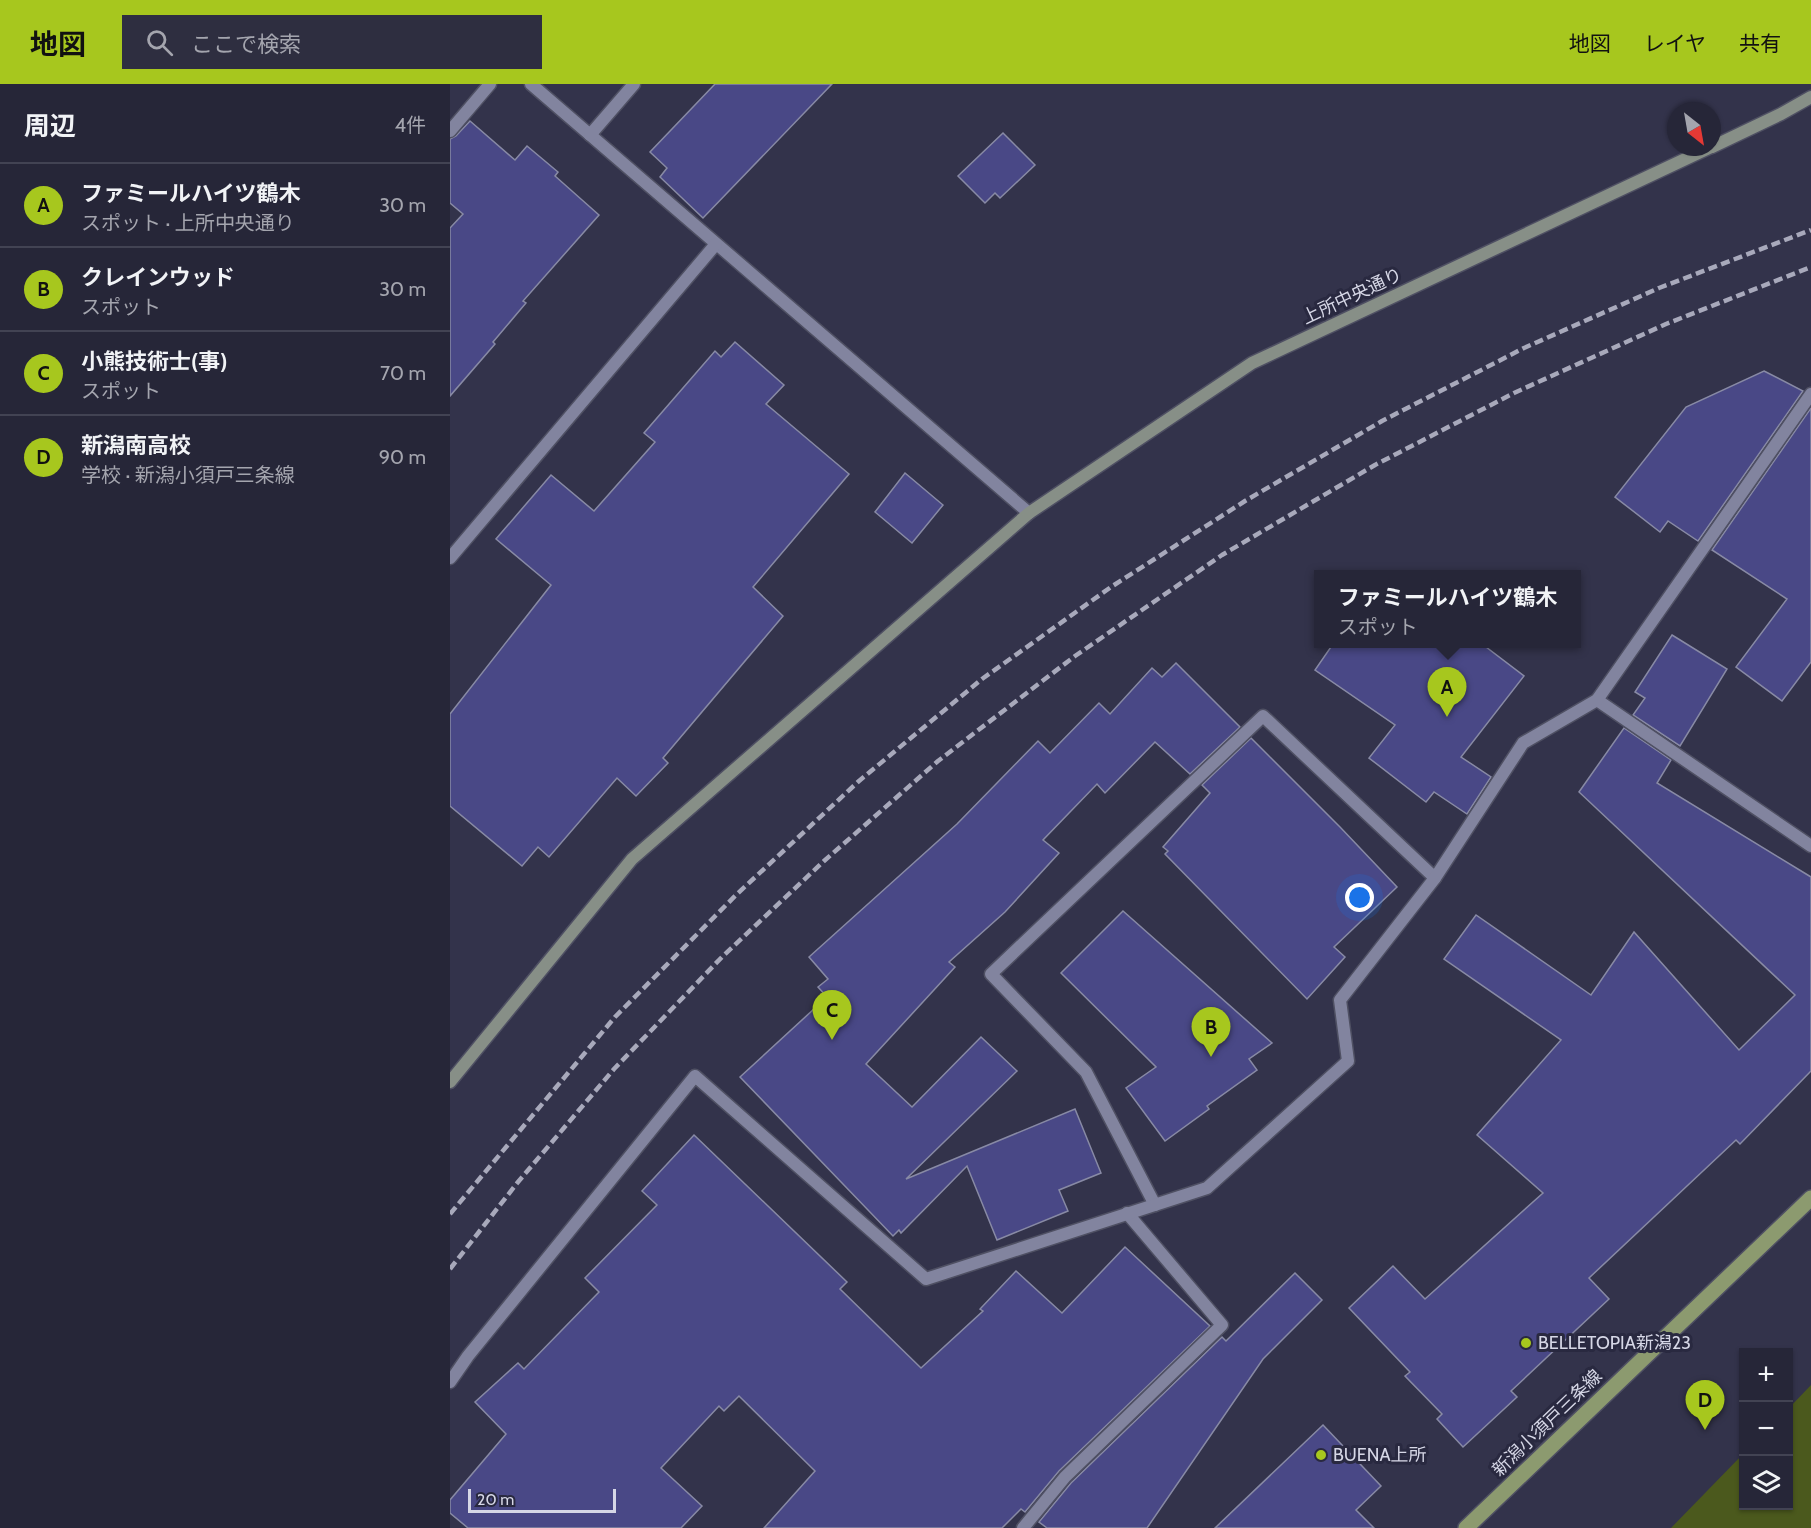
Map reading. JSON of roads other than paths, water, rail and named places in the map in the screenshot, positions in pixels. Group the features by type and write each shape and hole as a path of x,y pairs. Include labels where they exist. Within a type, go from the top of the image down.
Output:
{"main road":[{"name":"新潟小須戸三条線","path":"1466,1528 1811,1198"}],"street":[{"path":"450,131 490,84"},
{"path":"531,84 1029,513"},
{"path":"590,135 634,84"},
{"name":"上所中央通り","path":"1721,143 1811,97"},
{"name":"上所中央通り","path":"450,1082 632,860 1029,513 1252,363 1693,156"},
{"path":"450,558 717,243"},
{"path":"450,1382 695,1076 927,1279 1207,1188 1348,1061 1340,1000 1435,878 1523,743 1597,700 1811,394"},
{"path":"1597,700 1811,846"},
{"path":"1155,1205 1086,1072 991,974 1263,716 1435,878"},
{"path":"1023,1528 1065,1477 1222,1325 1127,1213"}],"railway":[{"path":"450,1214 615,1017 737,894 859,781 982,679 1111,587 1245,501 1382,421 1524,348 1659,288 1811,230"},
{"path":"450,1269 518,1182 614,1069 722,957 824,861 938,761 1075,656 1222,555 1375,465 1514,393 1666,324 1811,267"}],"place":[{"name":"ファミールハイツ鶴木","path":"1447,717"},
{"name":"小熊技術士(事)","path":"832,1040"},
{"name":"クレインウッド","path":"1211,1057"},
{"name":"BELLETOPIA新潟23","path":"1526,1343"},
{"name":"新潟南高校","path":"1705,1430"},
{"name":"BUENA上所","path":"1321,1455"}]}
